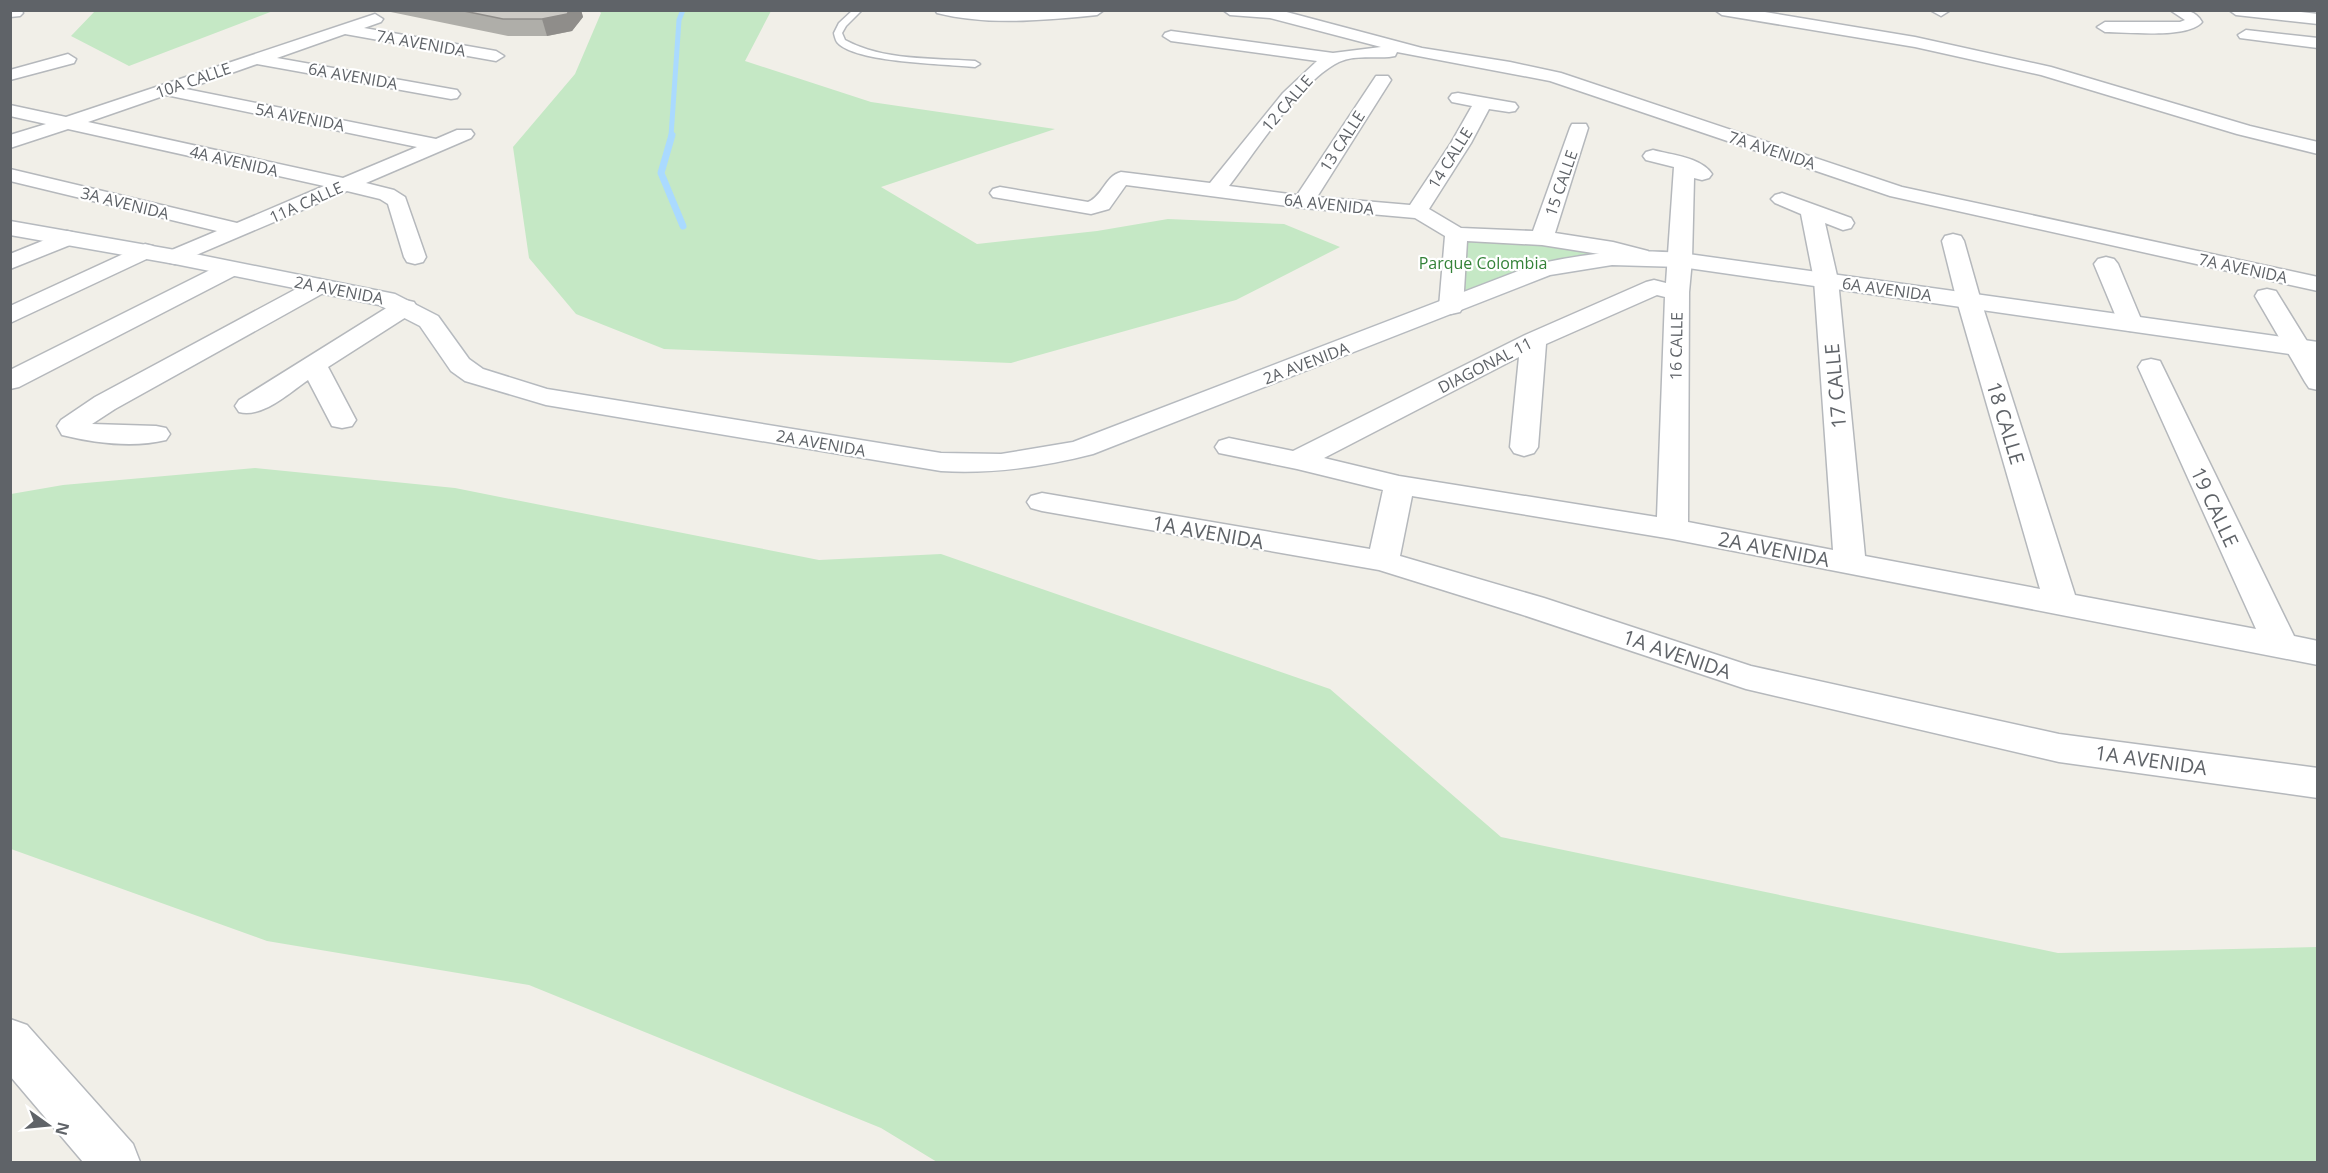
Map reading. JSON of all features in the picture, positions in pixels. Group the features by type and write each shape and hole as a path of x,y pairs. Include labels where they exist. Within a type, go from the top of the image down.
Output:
{"street":[{"path":"949,11 991,16 1057,15 1097,10"},
{"name":"7A AVENIDA","path":"1230,10 1271,13 1421,53 1510,67 1555,77 1897,192 2271,285 2318,284"},
{"path":"1722,10 1916,42 2045,71 2244,130 2318,148"},
{"path":"2105,27 2183,27 2194,22 2186,14 2176,10"},
{"path":"2236,10 2318,19"},
{"name":"10A CALLE","path":"10,142 375,19"},
{"name":"7A AVENIDA","path":"346,30 496,56"},
{"path":"2246,35 2318,43"},
{"path":"1171,36 1333,58"},
{"name":"12 CALLE","path":"1215,190 1304,80 1333,58 1353,53 1421,53"},
{"path":"10,75 68,59"},
{"name":"6A AVENIDA","path":"254,59 451,94"},
{"path":"1290,71 1311,74"},
{"name":"13 CALLE","path":"1303,202 1382,80"},
{"name":"5A AVENIDA","path":"164,90 436,145"},
{"path":"1458,98 1509,107"},
{"name":"14 CALLE","path":"1416,212 1461,143 1483,102"},
{"name":"4A AVENIDA","path":"10,110 394,197 398,201 415,257"},
{"name":"15 CALLE","path":"1542,238 1579,129"},
{"name":"11A CALLE","path":"175,257 464,134"},
{"name":"16 CALLE","path":"1653,156 1693,169 1677,292 1672,529"},
{"name":"3A AVENIDA","path":"10,175 240,230"},
{"path":"1000,193 1082,208 1101,204 1121,178 1215,190"},
{"name":"6A AVENIDA","path":"1215,190 1303,202 1416,212 1427,215 1448,229 1542,238 1613,249 1640,256 2306,348"},
{"path":"1782,199 1844,223"},
{"name":"17 CALLE","path":"1812,211 1826,280 1850,563"},
{"name":"2A AVENIDA","path":"10,228 370,294 405,307 429,321 460,365 474,375 546,397 919,460 973,465 1040,459 1093,445 1551,267 1587,260 1640,256"},
{"path":"1448,229 1451,307"},
{"path":"10,262 67,238"},
{"name":"18 CALLE","path":"1953,241 1969,301 2061,603"},
{"path":"10,316 145,251"},
{"path":"2318,262 2271,285 2306,348 2318,382"},
{"path":"2106,264 2131,324"},
{"path":"10,381 230,269"},
{"path":"156,434 100,434 72,429 71,426 105,403 319,286"},
{"name":"DIAGONAL 11","path":"1297,460 1534,340 1654,287 1677,292"},
{"path":"249,406 405,307"},
{"path":"1524,447 1534,340"},
{"path":"313,364 342,420"},
{"name":"19 CALLE","path":"2151,367 2282,646"},
{"name":"2A AVENIDA","path":"1229,447 1297,460 1400,485 1672,529 2318,653"},
{"path":"1383,561 1400,485"},
{"name":"1A AVENIDA","path":"1042,502 1383,561 1532,606 1746,677 2059,748 2318,783"},
{"path":"10,1040 115,1162"}],"lane":[{"path":"858,10 842,25 838,33 841,40 857,50 876,55 975,64"}],"green space":[{"path":"95,11 273,11 129,66 71,36"},
{"path":"599,11 771,11 745,61 871,102 1055,129 881,187 977,244 1097,231 1168,219 1284,224 1340,247 1236,300 1011,363 664,349 576,314 529,258 513,147 575,74 601,13"},
{"name":"Parque Colombia","path":"1456,234 1632,254 1560,265 1455,305"},
{"path":"255,468 455,488 819,560 941,554 1330,689 1501,837 2058,953 2317,947 2317,1162 937,1162 881,1128 529,985 267,941 11,849 11,494 63,485"}],"building":[{"path":"459,10 570,10 567,14 542,19 503,19"}],"waterway":[{"path":"671,136 679,20 683,10"},
{"path":"672,135 661,173 683,226"}]}
